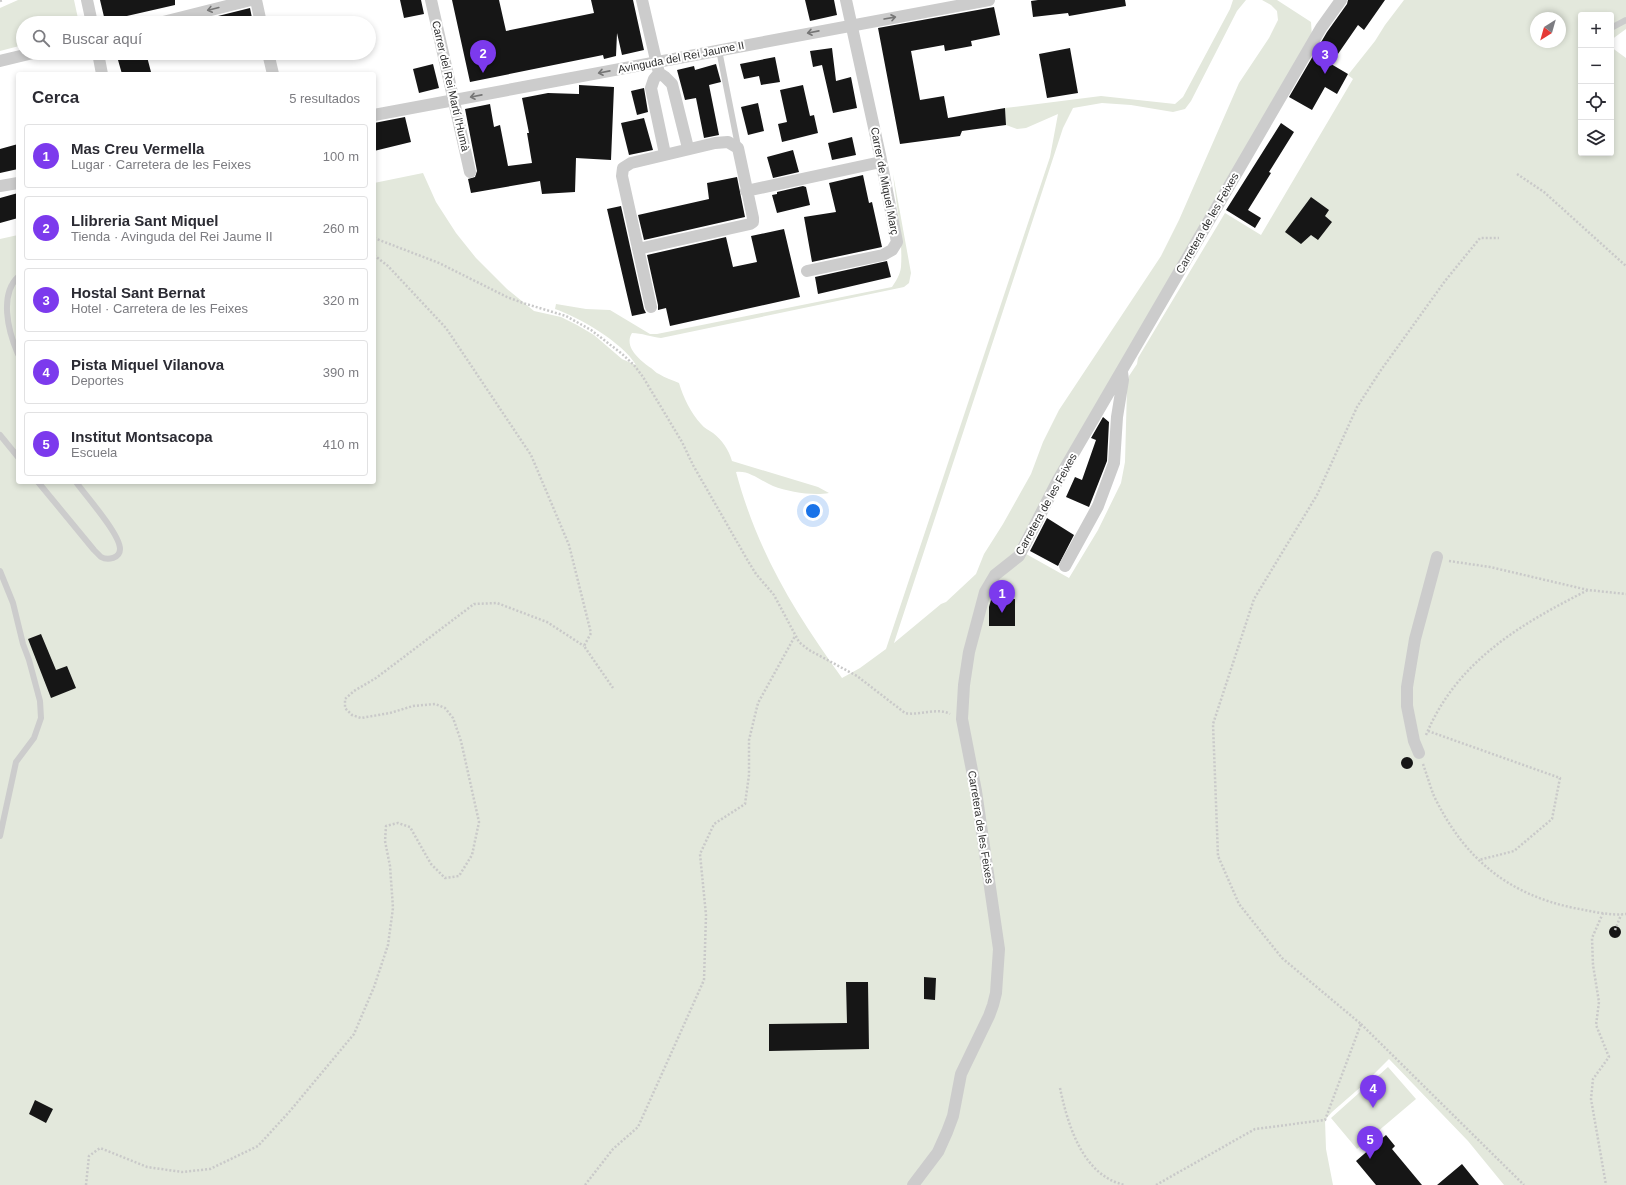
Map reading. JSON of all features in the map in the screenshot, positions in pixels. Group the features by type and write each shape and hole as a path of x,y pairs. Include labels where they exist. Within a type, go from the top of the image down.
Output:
{"street":[{"path":"87,0 90,16"},
{"path":"187,16 251,0"},
{"path":"256,0 259,16"},
{"name":"Carrer del Rei Martí l'Humà","path":"431,0 470,172"},
{"path":"642,0 658,68 672,84 688,148"},
{"name":"Carrer de Miquel Març","path":"807,270 883,255 892,250 897,242 846,0"},
{"name":"Avinguda del Rei Jaume II","path":"376,115 454,100 658,68 719,50 989,0"},
{"name":"Carretera de les Feixes","path":"913,1185 938,1152 947,1132 953,1116 961,1074 994,1005 996,993 999,949 976,791 963,724 962,704 964,685 979,611 988,586 994,575 1018,556 1058,480 1121,371 1317,35 1341,0"},
{"path":"0,61 16,57"},
{"path":"99,60 102,72"},
{"path":"270,60 273,72"},
{"path":"658,68 652,88 665,154"},
{"path":"638,249 750,224 753,222 738,148 732,144 722,142 665,154 631,163 623,168 622,176 638,249 651,307"},
{"path":"746,191 881,162"},
{"path":"0,186 16,183"},
{"path":"1065,566 1098,506 1114,463 1117,417 1123,380 1121,371"},
{"path":"1419,752 1414,741 1406,706 1407,687 1415,639 1437,557"}],"lane":[{"path":"1614,26 1626,20"},
{"path":"719,50 738,148"},
{"path":"3,290 16,278"},
{"path":"0,303 5,322 16,349"},
{"path":"0,435 16,455"},
{"path":"40,484 101,557 106,559 118,555 120,551 117,536 78,484"},
{"path":"0,571 13,603 23,644 29,660 40,701 41,718 34,738 16,762 0,836"}],"path":[{"path":"1517,174 1550,196 1626,266"},
{"path":"1499,238 1480,238 1445,281 1380,370 1357,407 1317,495 1254,599 1213,724 1218,856 1239,904 1282,958 1361,1024 1524,1185"},
{"path":"376,239 439,263 507,297 566,316 591,330 621,353 634,365 643,377 682,442 693,465 748,561 756,574 774,595 799,642 809,650 857,676 905,713 945,712 949,713 963,724"},
{"path":"376,257 388,266 446,328 531,455 569,545 592,633 584,646"},
{"path":"1437,557 1454,562 1490,567 1588,590 1626,594"},
{"path":"1588,590 1549,610 1508,635 1481,658 1458,681 1437,710 1419,752 1434,796 1454,832 1470,852 1498,877 1515,888 1556,904 1603,913 1626,914"},
{"path":"86,1185 89,1156 100,1148 147,1167 182,1172 210,1170 258,1146 290,1111 354,1034 374,987 388,945 393,908 390,866 385,841 386,826 398,823 410,827 431,864 445,878 459,876 472,855 479,822 461,740 453,718 444,708 435,704 413,706 390,713 361,718 352,715 345,708 346,699 354,691 376,678 474,604 497,603 548,622 584,646 613,688"},
{"path":"585,1185 613,1149 638,1128 704,980 706,915 700,854 714,824 745,804 749,775 750,740 758,703 795,636"},
{"path":"1428,731 1560,778 1552,819 1514,851 1479,860"},
{"path":"1603,913 1592,938 1593,965 1599,1002 1596,1025 1609,1057 1593,1079 1591,1099 1606,1185"},
{"path":"1616,930 1621,914"},
{"path":"1156,1185 1255,1129 1325,1120 1361,1024"},
{"path":"1060,1088 1068,1117 1077,1140 1090,1164 1104,1178 1125,1185"}],"shaded area":[{"path":"18,0 74,0 77,16 16,16 16,47 0,51 0,8"},
{"path":"1233,0 1246,0 1237,11 1191,101 1185,109 1173,112 1131,105 1102,103 1073,108 1063,128 894,643 941,604 946,602 976,574 984,554 1031,474 1043,442 1059,410 1161,256 1179,220 1239,83 1269,38 1278,20 1277,11 1271,5 1262,0 1277,0 1311,22 1312,37 1019,550 1069,578 1098,530 1121,483 1125,462 1127,388 1129,376 1137,364 1138,358 1225,213 1261,235 1353,79 1348,75 1375,41 1404,0 1626,0 1626,29 1614,38 1614,12 1578,12 1578,156 1614,156 1614,49 1626,58 1626,1185 1504,1185 1468,1141 1389,1059 1325,1120 1326,1149 1333,1185 0,1185 0,239 16,235 16,484 376,484 376,183 423,173 436,202 456,233 476,258 507,289 534,311 561,317 577,325 594,335 622,359 636,365 630,356 611,340 576,318 555,309 556,304 586,309 610,310 650,334 657,334 892,287 900,273 901,267 900,232 893,174 911,273 909,283 904,287 661,338 632,333 630,338 631,348 638,358 658,374 679,383 685,399 694,415 705,428 713,433 722,442 732,461 818,487 829,493 808,494 786,490 773,486 750,474 736,472 755,529 779,580 808,629 842,678 860,668 886,649 1050,157 1058,114 1026,128 1017,129 1006,125 1005,108 1101,96 1175,104 1183,97 1230,9"},
{"path":"1388,1067 1416,1099 1357,1149 1331,1118"}],"building":[{"path":"100,0 175,0 175,5 127,16 104,16"},
{"path":"400,0 421,0 424,14 404,18"},
{"path":"452,0 499,0 506,31 594,13 591,0 633,0 644,50 622,55 617,33 616,56 604,59 603,55 470,82"},
{"path":"805,0 834,0 837,15 810,21"},
{"path":"1125,0 1126,6 1069,16 1068,13 1033,17 1031,1"},
{"path":"1348,0 1385,0 1364,30 1358,25 1331,64 1348,74 1337,94 1325,87 1312,110 1289,97 1327,32 1347,4"},
{"path":"994,7 1000,35 971,41 972,46 945,51 944,45 911,51 920,100 944,96 948,118 1005,108 1006,125 962,131 960,136 900,144 878,28"},
{"path":"250,8 252,16 218,16"},
{"path":"832,48 836,81 851,77 857,108 833,113 822,65 813,67 810,51"},
{"path":"1070,48 1078,93 1047,98 1039,54"},
{"path":"775,57 780,82 761,85 759,76 744,79 740,64"},
{"path":"118,60 148,60 151,72 121,72"},
{"path":"433,64 439,88 419,93 413,69"},
{"path":"716,64 721,82 709,85 719,135 704,138 696,98 685,100 677,70 694,66 695,70"},
{"path":"579,85 614,87 611,160 576,158 575,192 542,194 540,181 471,193 468,179 475,177 477,171 465,109 490,104 494,127 500,125 508,166 532,163 527,133 529,133 522,98 548,93 579,94"},
{"path":"803,85 810,116 814,115 818,133 782,142 778,124 787,122 780,90"},
{"path":"644,88 648,112 637,115 631,91"},
{"path":"758,103 764,131 748,135 741,107"},
{"path":"405,117 411,142 376,151 376,123"},
{"path":"644,118 653,150 629,155 621,123"},
{"path":"1281,123 1294,132 1269,172 1271,173 1248,210 1261,218 1255,228 1226,210"},
{"path":"852,137 856,155 832,160 828,143"},
{"path":"16,145 16,169 0,173 0,149"},
{"path":"793,150 799,172 773,178 767,157"},
{"path":"863,175 869,203 872,202 882,247 812,262 804,217 836,212 829,183"},
{"path":"737,177 745,217 644,240 638,215 709,199 707,183"},
{"path":"803,186 806,187 810,205 777,213 772,195 777,194 777,192"},
{"path":"16,194 16,219 0,223 0,198"},
{"path":"1311,197 1329,210 1325,216 1332,222 1318,240 1311,235 1301,244 1285,232"},
{"path":"621,206 646,313 632,316 607,209"},
{"path":"784,229 800,297 670,326 666,308 658,310 647,255 726,237 733,267 757,262 751,236"},
{"path":"887,261 891,277 818,294 815,277"},
{"path":"1103,417 1109,422 1107,461 1089,507 1066,497 1075,477 1082,480 1096,440 1091,438"},
{"path":"1047,518 1074,535 1058,566 1030,551"},
{"path":"1015,599 1015,626 989,626 989,607 991,600"},
{"path":"41,634 56,670 67,666 76,688 51,698 28,639"},
{"path":"1405,757 1409,757 1413,763 1409,769 1405,769 1401,765 1401,761"},
{"path":"1613,926 1617,926 1621,932 1617,938 1613,938 1609,934 1609,930"},
{"path":"924,977 936,978 935,1000 924,999"},
{"path":"846,982 868,982 869,1049 769,1051 769,1024 847,1023"},
{"path":"35,1100 53,1109 46,1123 29,1114"},
{"path":"1386,1135 1395,1146 1392,1149 1422,1185 1376,1185 1356,1161"},
{"path":"1462,1164 1479,1185 1437,1185"}],"place":[{"name":"Llibreria Sant Miquel","path":"483,73"},
{"name":"Hostal Sant Bernat","path":"1325,74"},
{"name":"Mas Creu Vermella","path":"1002,613"},
{"name":"Pista Miquel Vilanova","path":"1373,1108"},
{"name":"Institut Montsacopa","path":"1370,1159"}]}
